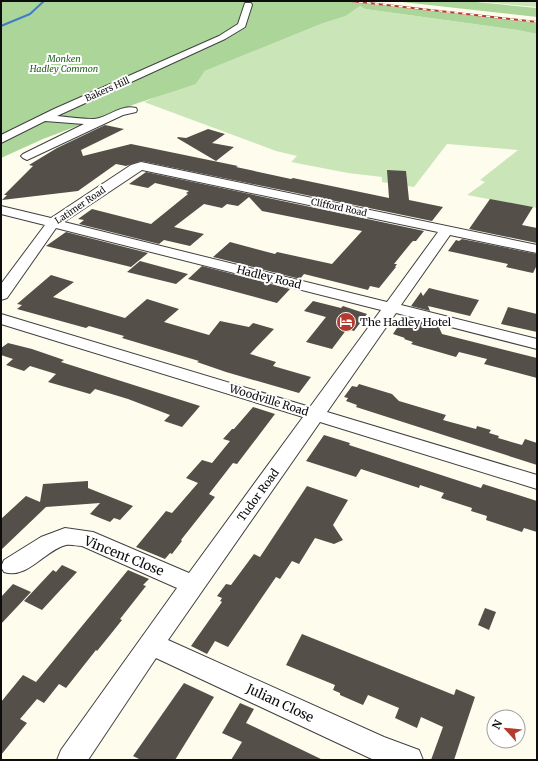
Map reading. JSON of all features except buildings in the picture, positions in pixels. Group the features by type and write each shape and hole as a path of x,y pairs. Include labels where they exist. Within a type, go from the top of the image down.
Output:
{"street":[{"name":"Bakers Hill","path":"1,140 41,118 198,49 215,40 242,25 248,5"},
{"path":"27,156 97,122 120,112 132,110"},
{"path":"41,118 97,122"},
{"name":"Latimer Road","path":"1,295 52,223 135,168 141,166"},
{"name":"Clifford Road","path":"141,166 537,249"},
{"name":"Hadley Road","path":"1,210 537,344"},
{"name":"Tudor Road","path":"71,760 151,644 447,230"},
{"name":"Woodville Road","path":"1,319 537,482"},
{"name":"Vincent Close","path":"12,566 49,543 65,528 194,585"},
{"name":"Julian Close","path":"151,644 374,754 409,760"}],"green space":[{"name":"Monken Hadley Common","path":"1,1 343,1 537,23 537,34 365,9 360,6 346,16 321,24 205,71 196,84 138,103 43,139 1,158"},
{"path":"393,1 466,1 537,8 537,17"},
{"path":"470,1 537,1 537,7"},
{"path":"360,6 365,9 537,34 537,208 467,195 485,182 480,180 518,150 447,144 414,187 382,182 382,177 348,173 291,162 297,156 276,151 144,102 170,91 196,84 205,71 321,24 346,16"}],"waterway":[{"path":"1,26 30,14 44,1"}],"railway":[{"path":"351,1 537,22"}],"place":[{"name":"The Hadley Hotel","path":"346,322"}]}
